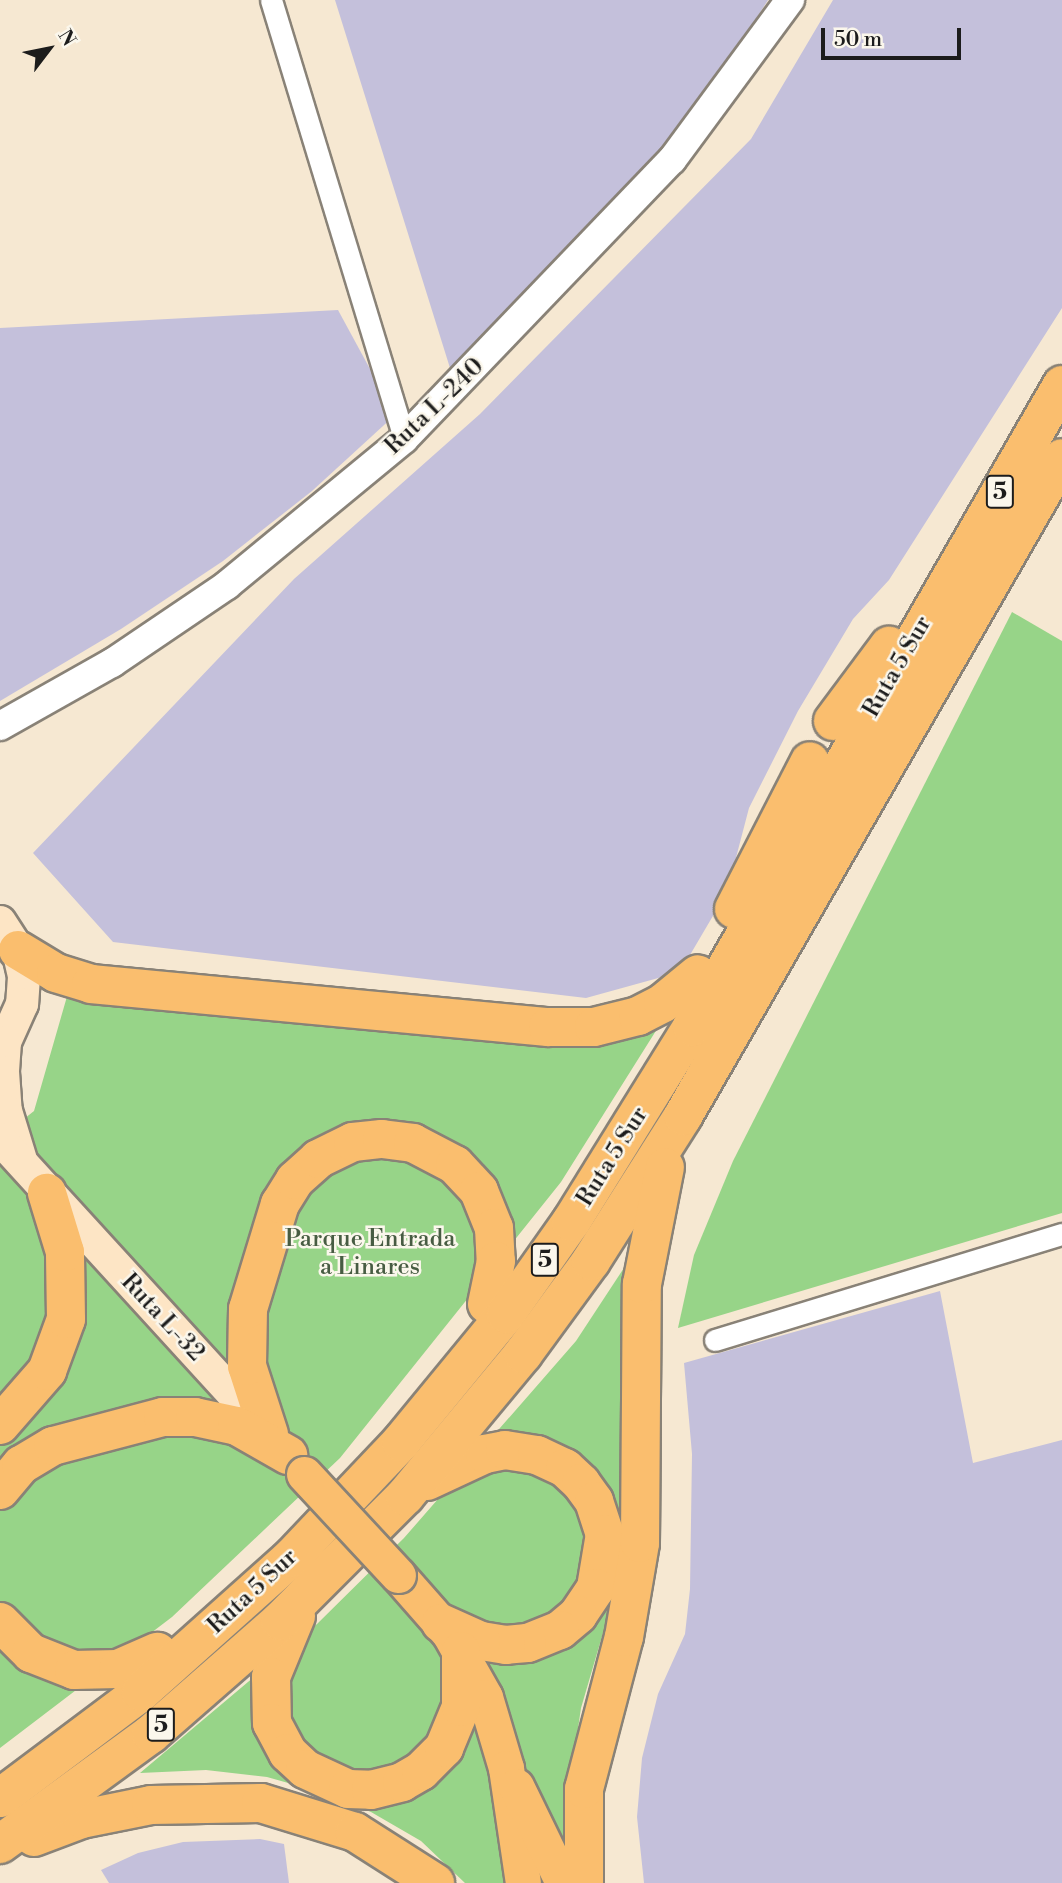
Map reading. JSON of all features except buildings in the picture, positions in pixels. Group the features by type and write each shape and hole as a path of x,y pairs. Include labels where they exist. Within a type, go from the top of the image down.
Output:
{"highway":[{"name":"Ruta 5 Sur","path":"0,1798 141,1692 291,1558 401,1442 490,1336 552,1251 635,1122 1062,385"},
{"name":"Ruta 5 Sur","path":"0,1844 151,1734 311,1592 405,1496 556,1310 683,1116 1062,458"},
{"path":"833,721 881,655 937,598"},
{"path":"0,1781 157,1652 340,1478 486,1304 579,1174 698,974 810,761"},
{"path":"9,936 55,973 91,984 548,1027 594,1027 638,1016 663,1003 698,974"},
{"path":"584,1883 584,1789 624,1637 640,1543 640,1327 647,1246 666,1162 683,1116"},
{"path":"287,1454 247,1366 248,1309 280,1204 295,1180 318,1158 353,1142 403,1141 436,1153 464,1173 484,1200 494,1228 496,1261 486,1304"},
{"path":"0,1425 47,1371 66,1319 65,1252 47,1193"},
{"path":"0,1490 22,1465 53,1446 163,1417 195,1417 237,1426 287,1454"},
{"path":"311,1592 277,1656 269,1698 272,1723 289,1753 326,1782 360,1790 382,1789 430,1764 458,1719 451,1637 506,1645 527,1643 560,1630 578,1615 596,1588 605,1555 602,1522 594,1501 574,1475 546,1458 517,1451 496,1451 462,1462 405,1496"},
{"path":"0,1622 31,1653 74,1670 118,1669 157,1652"},
{"path":"0,1853 56,1828 112,1811 171,1803 247,1802 292,1810 355,1832 435,1883"}],"main road":[{"name":"Ruta L-32","path":"9,936 24,977 22,1004 3,1045 10,1150 287,1454"},
{"path":"287,1454 451,1637 485,1697 506,1768 523,1883"},
{"path":"506,1768 564,1883"}],"street":[{"path":"271,0 404,439"},
{"name":"Ruta L-240","path":"0,726 112,663 228,585 404,439 672,160 790,0"},
{"path":"715,1340 1062,1234"}],"shaded area":[{"path":"335,0 768,0 723,71 631,187 450,368"},
{"path":"833,0 1062,0 1062,308 889,580 853,619 798,711 749,808 727,892 680,972 586,998 113,942 33,853 294,579 480,414 751,139"},
{"path":"338,310 395,415 312,491 223,561 121,629 0,701 0,328"},
{"path":"940,1291 973,1463 1062,1440 1062,1883 644,1883 637,1817 642,1758 658,1694 685,1634 690,1589 692,1454 684,1363"},
{"path":"260,1839 284,1844 289,1883 109,1883 101,1870 138,1853 183,1842"}],"green space":[{"path":"1012,612 1062,641 1062,1213 678,1328 694,1255 733,1161"},
{"name":"Parque Entrada a Linares","path":"68,993 548,1036 669,1010 561,1182 340,1458 172,1617 0,1748 0,1138 34,1111"},
{"path":"639,1245 625,1558 581,1708 569,1790 568,1871 549,1818 518,1883 465,1883 421,1841 371,1812 320,1792 267,1777 206,1770 140,1773 317,1624 404,1538 576,1341"}]}
